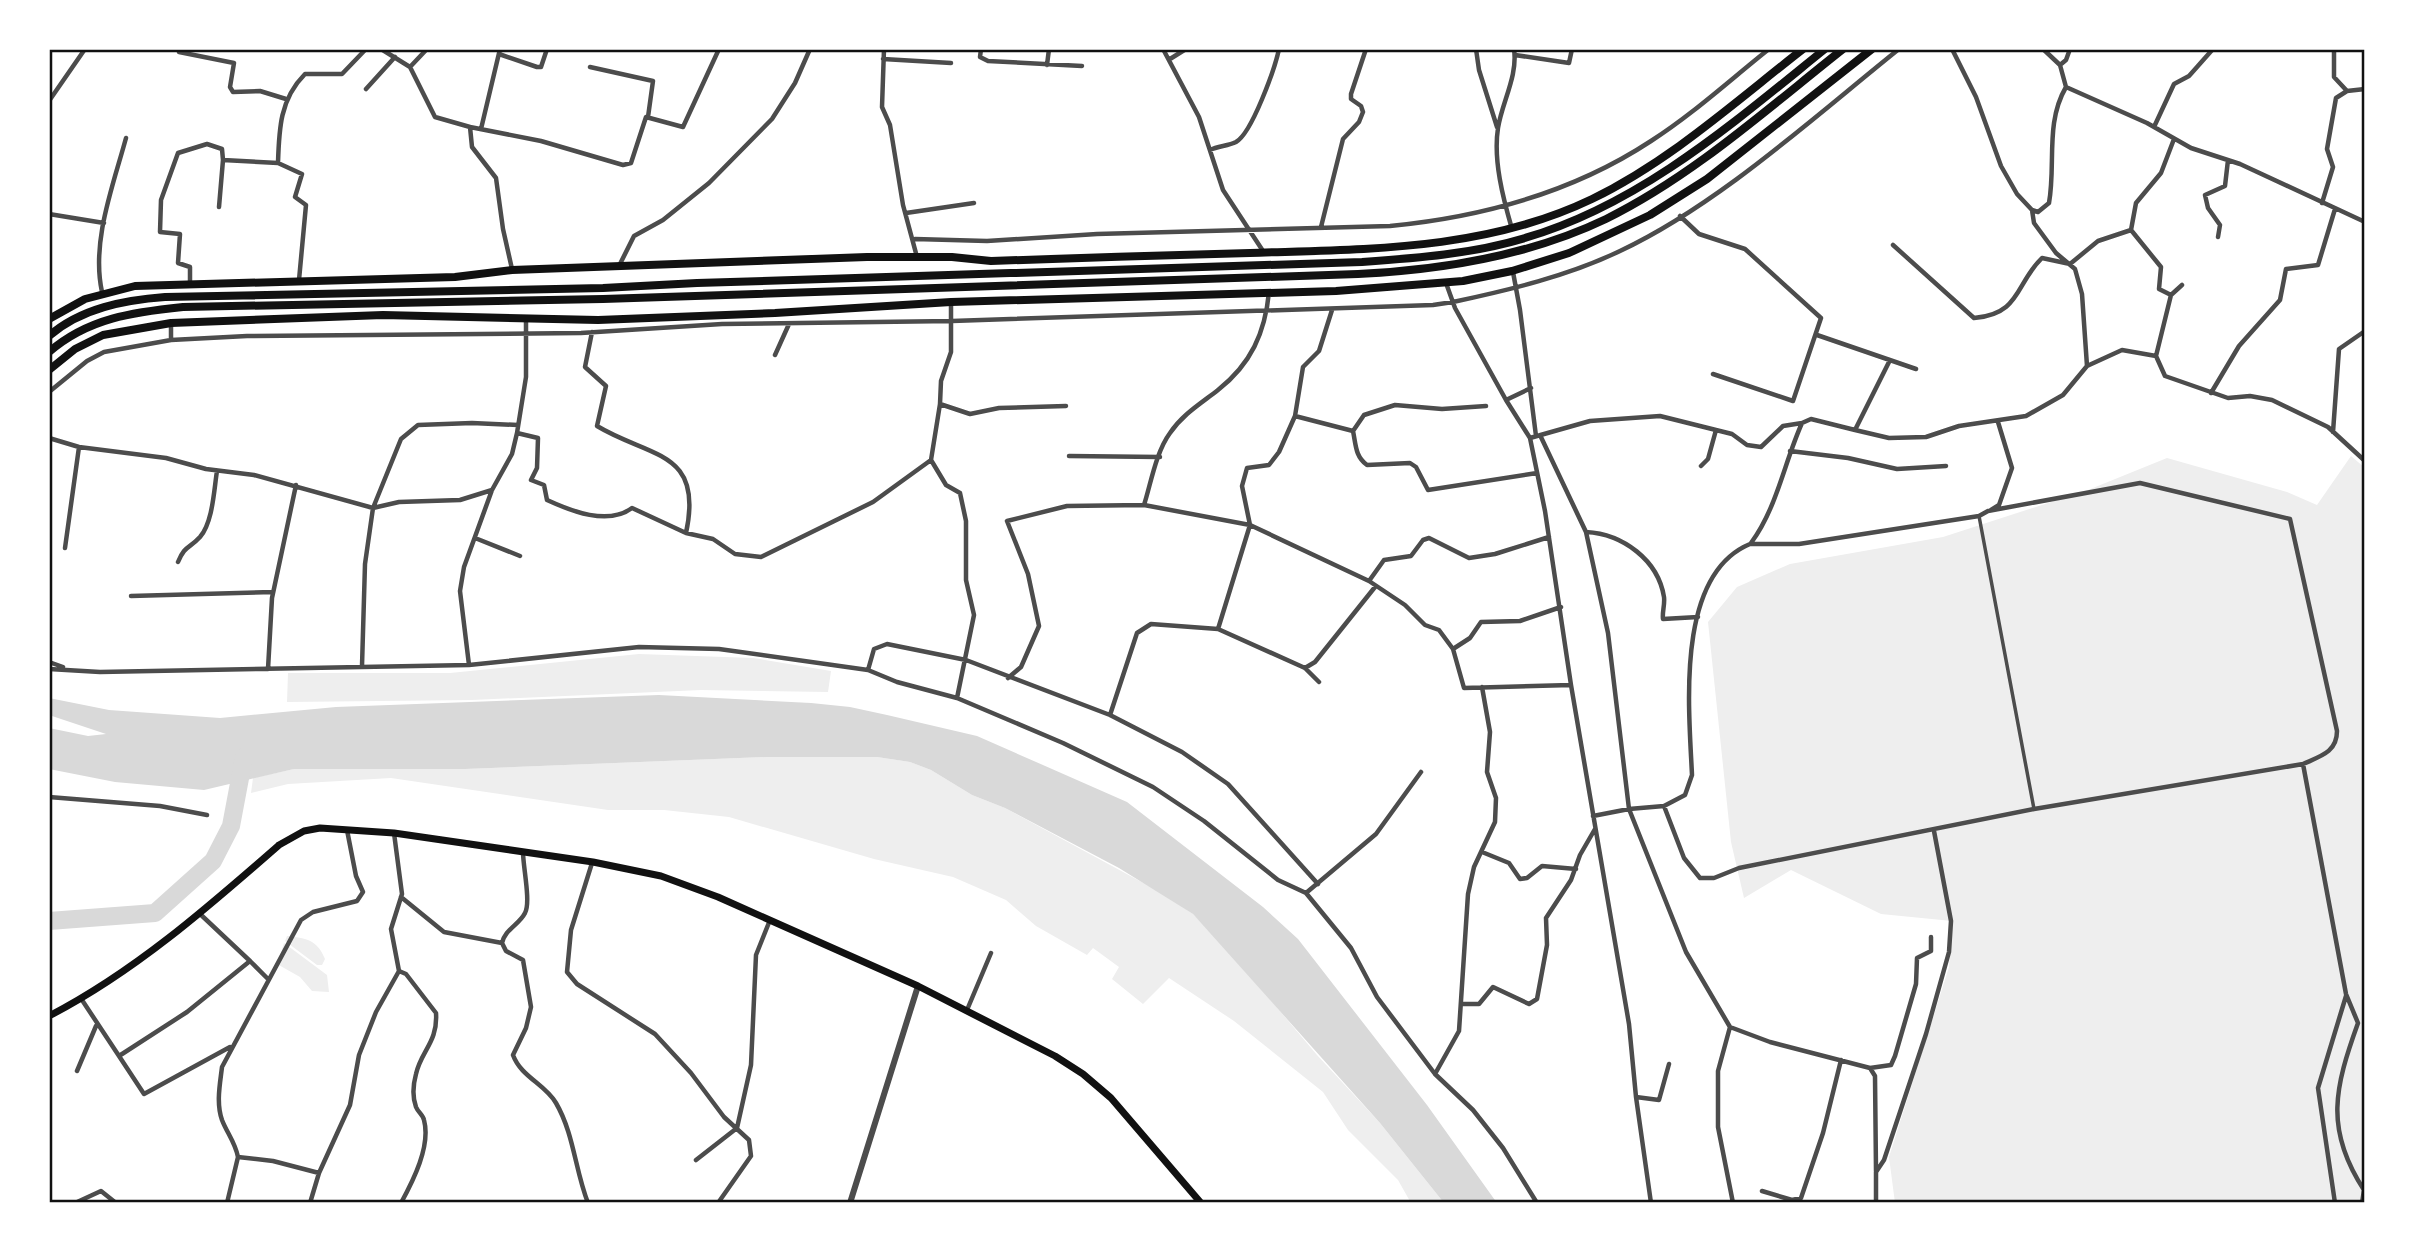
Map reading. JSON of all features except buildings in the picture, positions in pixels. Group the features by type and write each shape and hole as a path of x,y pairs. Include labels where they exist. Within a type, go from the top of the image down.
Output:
{"main road":[{"path":"49,319 102,292 135,286 918,257 991,261 1413,246 1512,229 1581,204 1684,143 1803,49"},
{"path":"49,336 94,311 141,299 603,288 739,281 1334,263 1451,254 1550,230 1641,187 1692,153 1825,49"},
{"path":"49,352 79,330 129,313 183,307 603,299 1358,274 1466,262 1560,237 1637,201 1719,147 1843,49"},
{"path":"49,370 75,349 103,335 126,328 171,323 383,315 598,320 761,314 951,302 1363,290 1446,283 1512,271 1599,242 1675,201 1872,49"},
{"path":"351,293 352,279"},
{"path":"383,303 383,315"},
{"path":"49,1016 82,999 199,913 292,836 320,828 394,833 593,862 661,877 770,919 918,986 1083,1074 1126,1115 1201,1203"}],"street":[{"path":"49,101 85,49"},
{"path":"278,163 280,124 286,99 303,75 342,74 366,49"},
{"path":"381,49 410,67 435,117 541,141 624,165 631,163 648,117 653,81 590,67"},
{"path":"410,67 427,49"},
{"path":"481,129 499,51 537,67 541,66 547,49"},
{"path":"648,117 678,128 683,127 719,49"},
{"path":"619,267 635,236 663,220 709,183 772,119 795,83 810,49"},
{"path":"884,49 882,107 890,125 906,212 918,257"},
{"path":"981,49 980,57 988,61 1082,66"},
{"path":"1047,65 1049,49"},
{"path":"1163,49 1199,117 1223,190 1246,230 1264,252"},
{"path":"1170,59 1186,49"},
{"path":"1210,150 1237,141 1242,135 1267,92 1279,49"},
{"path":"1321,228 1343,139 1359,122 1363,112 1361,106 1351,99 1351,94 1366,49"},
{"path":"1476,49 1479,70 1498,128"},
{"path":"1512,229 1499,163 1498,128 1514,52 1569,63 1572,49"},
{"path":"915,239 987,242 1321,228 1436,221 1506,206 1556,191 1628,156 1683,119 1769,49"},
{"path":"49,392 87,361 104,352 171,340 247,336 525,334 722,324 1267,313 1453,302 1517,287 1619,252 1680,216 1736,178 1899,49"},
{"path":"1952,49 1976,97 2001,166 2017,194 2032,210 2038,212 2049,203 2054,120 2057,103 2066,87 2060,65 2043,49"},
{"path":"2060,65 2066,60 2070,49"},
{"path":"2154,127 2174,84 2189,76 2213,49"},
{"path":"2334,49 2334,77 2347,91"},
{"path":"179,52 234,63 230,88 233,92 260,91 286,99"},
{"path":"366,89 395,57"},
{"path":"883,59 951,63"},
{"path":"2066,87 2154,127 2202,153 2228,160 2365,222"},
{"path":"2322,203 2333,167 2326,149 2336,98 2347,91 2365,89"},
{"path":"470,127 472,147 496,178 512,270"},
{"path":"102,292 98,274 104,223 126,138"},
{"path":"2171,295 2159,289 2161,267 2131,230 2136,204 2161,173 2174,139"},
{"path":"190,284 190,267 178,263 180,234 160,232 161,200 178,153 197,146 216,145 222,149 219,207"},
{"path":"223,160 278,163 301,173 295,197 306,205 299,281"},
{"path":"2218,237 2220,225 2208,208 2205,195 2225,186 2228,160"},
{"path":"906,212 974,203"},
{"path":"2211,393 2239,346 2280,300 2286,269 2318,265 2335,208"},
{"path":"2032,210 2034,223 2056,253 2070,264 2082,294 2087,366"},
{"path":"49,214 104,223"},
{"path":"1680,216 1699,234 1735,244 1759,261 1821,318 1793,401 1713,374"},
{"path":"2070,264 2077,255 2098,241 2131,230"},
{"path":"1893,245 1974,318 1991,316 2019,295 2042,258 2070,264"},
{"path":"1512,271 1517,287 1531,388 1537,473 1629,1024 1651,1203"},
{"path":"1446,283 1453,302 1506,400 1535,436 1586,532 1608,633 1629,809 1686,952 1730,1027 1770,1042 1870,1068 1891,1065 1915,991 1917,958 1931,951 1931,937"},
{"path":"2182,285 2171,295 2156,356 2165,376 2228,398 2250,396 2272,400 2333,432 2365,461"},
{"path":"1144,505 1167,436 1187,412 1221,387 1248,361 1267,313 1269,292"},
{"path":"951,302 951,352 941,381 931,460 947,485 960,493 964,506 966,580 974,615 957,698"},
{"path":"1218,629 1250,526 1242,479 1247,468 1269,465 1279,452 1295,416 1303,367 1319,351 1332,310"},
{"path":"469,664 460,592 464,566 492,490 512,454 526,377 526,318"},
{"path":"171,323 171,340"},
{"path":"775,355 789,324"},
{"path":"2333,432 2339,349 2365,331"},
{"path":"592,332 585,367 606,386 597,426 617,438 642,445 683,473 689,486 690,517 686,533"},
{"path":"1817,335 1916,369"},
{"path":"1535,436 1590,421 1660,416 1732,434 1747,445 1761,447 1783,426 1811,419 1901,439 1926,437 1970,424 2026,416 2063,395 2087,366 2122,350 2156,356"},
{"path":"1856,430 1890,360"},
{"path":"1506,400 1531,388"},
{"path":"940,404 970,414 999,408 1066,406"},
{"path":"1486,406 1442,409 1395,405 1364,415 1353,431 1357,456 1367,465 1410,463 1416,467 1428,490 1537,473"},
{"path":"1295,416 1353,431"},
{"path":"362,666 365,564 373,508 401,439 418,425 472,422 518,425"},
{"path":"1750,544 1799,544 1979,516 1999,505 2012,468 1998,422"},
{"path":"1593,816 1664,806 1685,794 1692,775 1689,662 1698,617 1724,561 1750,544 1771,510 1802,423"},
{"path":"1701,467 1708,459 1716,430"},
{"path":"517,433 538,438 537,468 531,480 544,485 547,500 572,511 611,516 622,515 632,508 641,510 686,533 713,539 735,554 761,557 873,502 931,460"},
{"path":"49,438 79,447 166,458 217,471 296,485 373,508 399,502 460,500 492,490"},
{"path":"65,548 79,447"},
{"path":"1790,451 1848,458 1897,469 1946,466"},
{"path":"1069,456 1160,457"},
{"path":"178,562 184,547 200,537 208,517 217,471"},
{"path":"1664,806 1684,858 1700,878 1714,878 1739,868 2034,809 2303,764 2328,753 2337,742 2337,731 2290,519 2140,484 1988,511"},
{"path":"268,669 273,592 296,485"},
{"path":"1008,678 1021,667 1039,626 1028,574 1007,521 1067,506 1144,505 1250,526 1369,581 1405,605 1425,625 1439,630 1453,649 1464,688 1571,685"},
{"path":"1979,516 2034,809"},
{"path":"1586,532 1632,547 1644,556 1664,595 1663,619 1698,617"},
{"path":"1369,581 1384,560 1411,556 1423,540 1429,538 1469,558 1495,554 1549,537"},
{"path":"475,538 520,556"},
{"path":"1305,668 1315,662 1375,587"},
{"path":"131,596 273,592"},
{"path":"1453,649 1469,638 1481,622 1520,621 1561,607"},
{"path":"1110,715 1137,633 1151,624 1218,629 1245,638 1305,668 1320,682"},
{"path":"868,670 874,649 887,644 966,660 1110,715 1182,752 1228,784 1318,884"},
{"path":"49,669 100,672 469,664 639,647 719,649 868,670 897,682 957,698 1063,743 1153,787 1204,821 1278,880 1306,894 1351,948 1377,998 1435,1074 1481,1120 1503,1148 1537,1203"},
{"path":"49,662 67,668"},
{"path":"1435,1074 1460,1031 1465,915 1474,867 1495,822 1496,798 1487,772 1490,732 1482,687"},
{"path":"2303,764 2346,994 2358,1023 2341,1068 2335,1104 2348,1167 2364,1190 2362,1203"},
{"path":"1306,894 1376,834 1421,772"},
{"path":"49,797 160,806 207,815"},
{"path":"227,1203 238,1157 235,1143 221,1118 219,1095 222,1067 301,920 313,912 357,901 363,892 356,876 347,829"},
{"path":"1463,1003 1479,1004 1493,987 1529,1004 1537,999 1547,945 1546,918 1576,869 1580,855 1595,829"},
{"path":"1876,1172 1884,1160 1926,1034 1949,952 1951,921 1934,831"},
{"path":"310,1203 319,1172 350,1105 352,1080 359,1055 376,1012 398,971 391,929 401,897 400,860 394,833"},
{"path":"523,851 528,906 518,924 503,937 502,943 506,951 523,960 531,1007 526,1028 513,1055 522,1071 555,1101 571,1136 588,1203"},
{"path":"1482,852 1509,863 1520,879 1527,878 1542,866 1576,869"},
{"path":"593,862 571,930 567,972 577,984 655,1034 691,1073 724,1118 749,1140 751,1156 718,1203"},
{"path":"401,897 444,932 502,943"},
{"path":"199,913 268,979"},
{"path":"696,1160 737,1128 751,1065 756,955 770,919"},
{"path":"966,1011 985,974 990,953"},
{"path":"119,1056 187,1012 250,961"},
{"path":"398,971 406,974 436,1013 433,1040 416,1071 413,1092 417,1109 424,1117 426,1132 418,1168 401,1203"},
{"path":"850,1203 918,986"},
{"path":"2335,1203 2318,1088 2346,994"},
{"path":"82,999 96,1025 144,1094 231,1047"},
{"path":"77,1071 96,1025"},
{"path":"1730,1027 1718,1071 1718,1126 1733,1203"},
{"path":"1762,1191 1792,1200 1801,1198 1823,1133 1841,1060"},
{"path":"1636,1097 1659,1100 1669,1064"},
{"path":"1870,1068 1875,1076 1876,1203"},
{"path":"238,1157 273,1161 319,1172"},
{"path":"75,1203 101,1191 116,1203"}],"shaded area":[{"path":"2351,456 2365,468 2365,1203 1895,1203 1889,1157 1949,967 1952,921 1881,914 1791,870 1744,898 1731,842 1708,622 1737,587 1790,564 1943,537 2088,490 2167,458 2287,492 2317,505"},
{"path":"639,654 753,658 831,671 828,692 701,690 472,700 287,702 288,673 450,673"},
{"path":"659,695 811,703 850,707 887,715 977,736 1127,802 1263,907 1298,939 1427,1105 1497,1203 1444,1203 1380,1123 1193,914 1119,868 1005,808 972,795 931,770 910,762 877,757 766,757 465,769 294,769 204,790 115,782 49,769 49,728 88,736 106,734 49,715 49,698 109,710 220,718 336,707"},
{"path":"766,757 877,757 910,762 931,770 972,795 1005,808 1160,892 1193,914 1231,953 1317,1055 1380,1123 1444,1203 1411,1203 1398,1180 1348,1130 1323,1092 1234,1021 1169,978 1143,1004 1112,979 1119,967 1093,948 1087,955 1036,926 1006,900 953,877 874,859 729,817 664,810 608,810 391,778 288,784 251,793 253,778 294,769 465,769"},
{"path":"287,936 314,943 325,959 322,965 317,965 285,941"},
{"path":"284,943 327,975 329,992 312,991 300,977 277,964"}],"waterway":[{"path":"49,921 155,913 213,861 231,826 244,757"}]}
